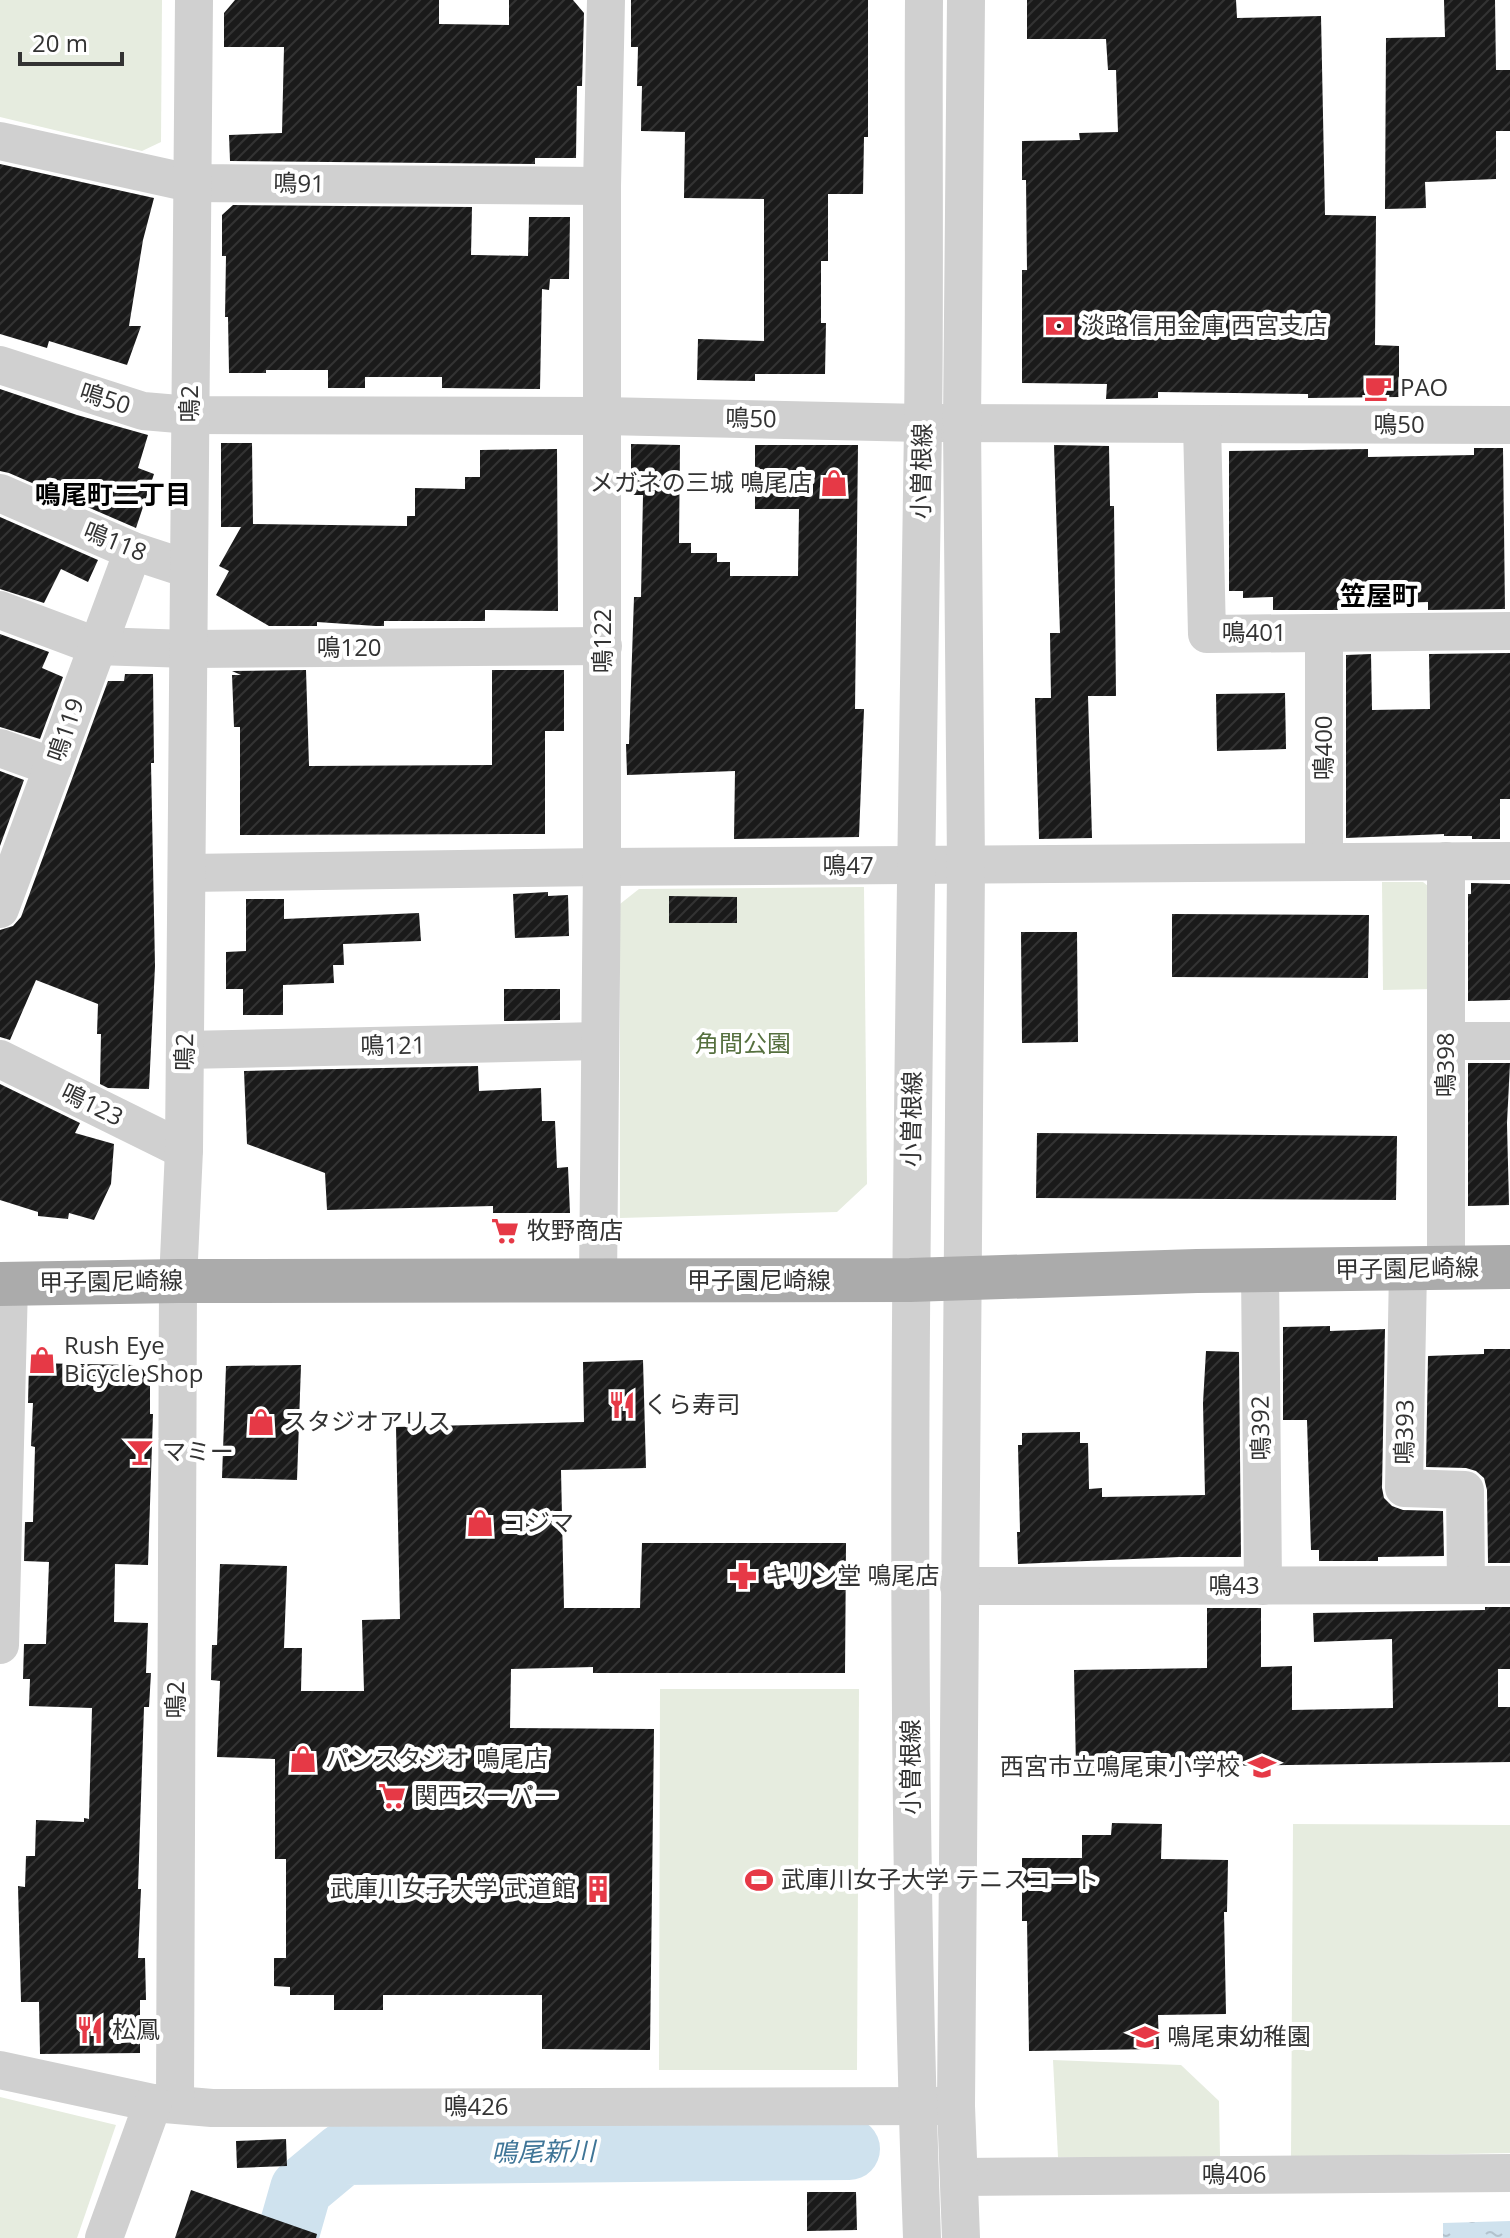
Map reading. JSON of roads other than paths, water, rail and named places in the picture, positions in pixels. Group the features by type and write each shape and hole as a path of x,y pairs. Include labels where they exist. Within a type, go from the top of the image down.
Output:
{"main road":[{"name":"甲子園尼崎線","path":"3,1283 910,1280 1510,1267"}],"street":[{"name":"鳴2","path":"104,2238 164,2104 178,1281 184,1150 190,183 194,0"},
{"name":"鳴122","path":"598,1282 603,646 602,186 606,0"},
{"name":"小曽根線","path":"922,2238 912,1877 910,1280 923,423 924,0"},
{"name":"小曽根線","path":"961,2238 956,2106 966,865 962,423 966,0"},
{"name":"鳴91","path":"0,141 190,183 602,186"},
{"name":"鳴50","path":"0,365 143,411 190,415 603,416 923,423 1510,425"},
{"name":"鳴401","path":"1202,424 1207,634 1510,631"},
{"name":"鳴118","path":"0,493 133,551 188,569"},
{"name":"鳴119","path":"3,890 53,767 133,551"},
{"name":"鳴120","path":"0,610 96,646 189,649 603,646"},
{"name":"鳴400","path":"1324,633 1324,862"},
{"path":"0,748 53,767"},
{"name":"鳴398","path":"1427,1268 1446,1041 1446,861"},
{"name":"鳴47","path":"187,873 1510,861"},
{"name":"鳴121","path":"185,1050 600,1041"},
{"path":"1446,1041 1510,1041"},
{"name":"鳴123","path":"0,1059 184,1150"},
{"name":"鳴393","path":"1427,1268 1404,1488 1465,1490 1466,1585"},
{"name":"鳴392","path":"1260,1271 1263,1586"},
{"path":"0,1645 3,1283"},
{"name":"鳴43","path":"959,1586 1510,1585"},
{"name":"鳴426","path":"0,2070 164,2104 212,2108 956,2106"},
{"name":"鳴406","path":"959,2177 1510,2173"}],"water":[{"path":"1510,2221 1510,2238 1443,2238 1443,2223"}],"waterway":[{"name":"鳴尾新川","path":"287,2238 301,2189 343,2154 849,2149"}],"place":[{"name":"淡路信用金庫 西宮支店","path":"1059,326"},
{"name":"PAO","path":"1378,388"},
{"name":"メガネの三城 鳴尾店","path":"834,483"},
{"name":"牧野商店","path":"505,1231"},
{"name":"Rush Eye Bicycle Shop","path":"42,1360"},
{"name":"くら寿司","path":"622,1405"},
{"name":"スタジオアリス","path":"261,1422"},
{"name":"マミー","path":"140,1452"},
{"name":"コジマ","path":"480,1523"},
{"name":"キリン堂 鳴尾店","path":"743,1576"},
{"name":"パンスタジオ 鳴尾店","path":"303,1759"},
{"name":"西宮市立鳴尾東小学校","path":"1262,1767"},
{"name":"関西スーパー","path":"392,1796"},
{"name":"武庫川女子大学 テニスコート","path":"759,1880"},
{"name":"武庫川女子大学 武道館","path":"598,1889"},
{"name":"松鳳","path":"90,2030"},
{"name":"鳴尾東幼稚園","path":"1145,2037"}],"district":[{"name":"鳴尾町二丁目","path":"113,495"},
{"name":"笠屋町","path":"1379,596"}],"park label":[{"name":"角間公園","path":"743,1044"}]}
